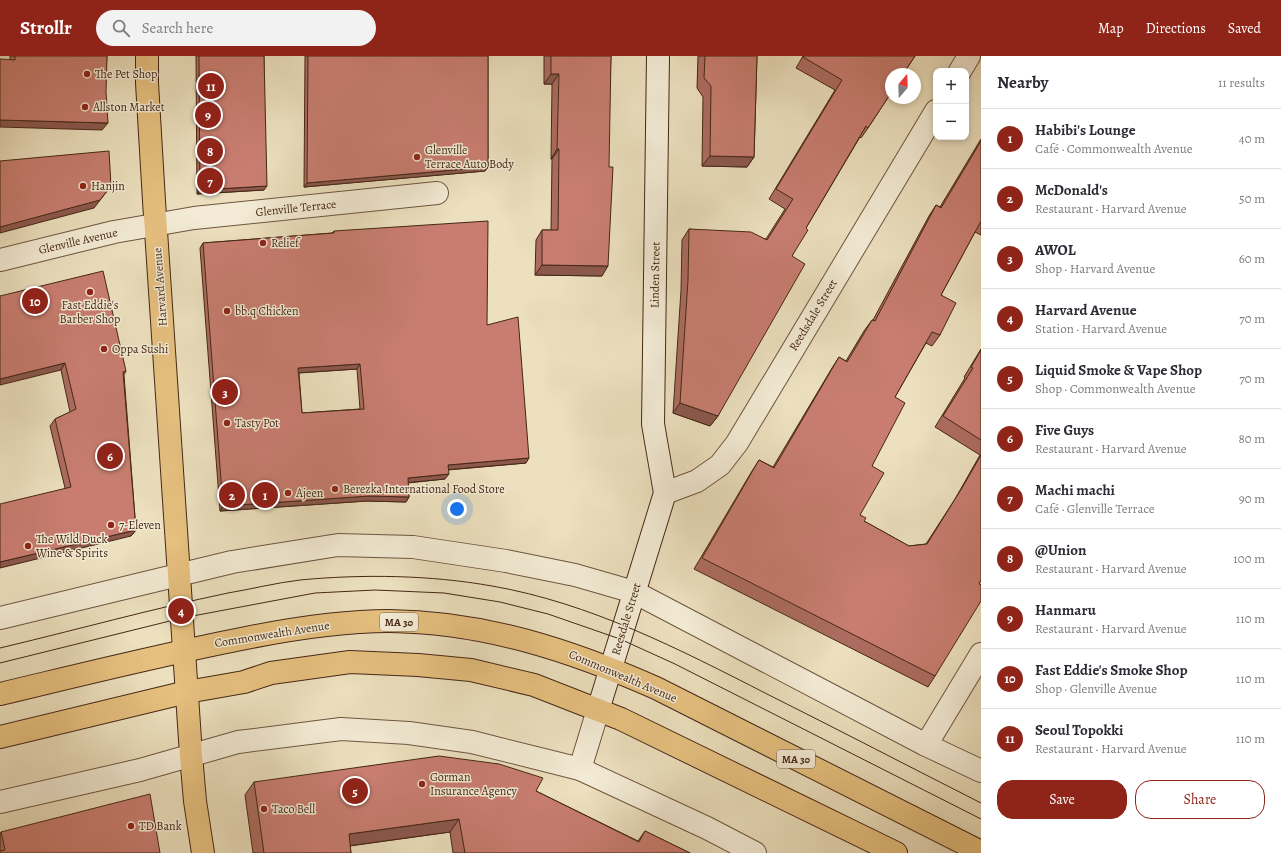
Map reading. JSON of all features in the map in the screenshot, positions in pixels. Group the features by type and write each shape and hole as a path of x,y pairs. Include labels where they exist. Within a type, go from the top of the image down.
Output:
{"main road":[{"name":"Harvard Avenue","path":"148,56 147,91 191,754 195,801 203,853"},
{"name":"Commonwealth Avenue","path":"0,694 184,650 310,626 389,621 463,627 501,634 577,655 611,668 663,692 981,852"},
{"path":"0,737 187,692 244,682 271,674 350,662 418,664 471,670 534,686 621,719 859,845 896,853"}],"street":[{"name":"Linden Street","path":"658,56 653,424 665,493"},
{"path":"962,68 969,56"},
{"name":"Reedsdale Street","path":"665,493 697,481 720,465 736,442 933,116"},
{"name":"Glenville Terrace","path":"156,224 194,218 437,194"},
{"name":"Glenville Avenue","path":"0,260 156,224"},
{"name":"Reesdale Street","path":"580,769 665,493"},
{"path":"0,618 179,574 260,556 338,545 405,547 506,561 575,575 634,592 926,745 981,771"},
{"path":"926,745 981,654"},
{"path":"0,802 140,770 191,754 238,742 341,728 409,732 472,742 580,769 707,828 755,853"}],"building":[{"path":"15,56 107,56 106,92 108,123 0,120 0,59 15,60"},
{"path":"199,56 264,56 267,186 200,190"},
{"path":"308,56 488,56 488,167 307,183"},
{"path":"551,56 611,56 609,167 613,167 608,266 542,265 542,230 558,230 559,149 557,149 559,74 551,74"},
{"path":"705,56 757,56 754,157 710,156 711,86 704,78"},
{"path":"915,56 907,68 885,68 885,102 868,128 866,126 806,228 808,230 792,256 805,264 718,416 680,403 688,280 689,229 751,232 767,240 793,199 776,189 842,80 803,57"},
{"path":"981,141 981,221 941,295 956,303 940,335 932,332 895,397 905,403 872,466 884,473 860,515 866,518 864,521 909,546 927,544 981,455 981,580 979,584 981,585 981,601 935,676 702,558 759,460 774,468 839,357 847,362 872,320 875,321 936,205 941,208"},
{"path":"109,151 111,186 100,200 0,227 0,161"},
{"path":"488,221 487,325 518,317 529,458 448,465 449,474 408,478 409,497 370,496 223,506 203,243 334,233 334,231","holes":["360,364 364,409 302,413 298,368"]},
{"path":"103,271 126,371 123,372 136,530 0,562 0,504 71,487 55,419 76,409 65,363 0,379 0,296"},
{"path":"981,350 981,440 943,416 973,368 971,367"},
{"path":"439,756 499,764 543,778 536,791 639,842 645,831 690,853 465,853 459,819 349,834 351,853 264,853 254,782"},
{"path":"150,794 160,853 0,853 0,851 5,850 1,832"}],"tram line":[{"path":"0,648 199,599 300,580 372,576 469,582 528,594 564,604 633,630 734,677 981,803"},
{"path":"0,663 182,618 315,593 375,590 444,593 500,602 548,614 620,639 675,664 981,819"}],"place":[{"name":"The Pet Shop","path":"87,74"},
{"name":"Seoul Topokki","path":"211,86"},
{"name":"Allston Market","path":"85,107"},
{"name":"Hanmaru","path":"208,115"},
{"name":"@Union","path":"210,151"},
{"name":"Glenville Terrace Auto Body","path":"417,157"},
{"name":"Machi machi","path":"210,181"},
{"name":"Hanjin","path":"83,186"},
{"name":"Relief","path":"263,243"},
{"name":"Fast Eddie's Barber Shop","path":"90,292"},
{"name":"Fast Eddie's Smoke Shop","path":"35,301"},
{"name":"bb.q Chicken","path":"227,311"},
{"name":"Oppa Sushi","path":"104,349"},
{"name":"AWOL","path":"225,392"},
{"name":"Tasty Pot","path":"227,423"},
{"name":"Five Guys","path":"110,456"},
{"name":"Berezka International Food Store","path":"335,489"},
{"name":"Ajeen","path":"288,493"},
{"name":"McDonald's","path":"232,495"},
{"name":"Habibi's Lounge","path":"265,495"},
{"name":"7-Eleven","path":"111,525"},
{"name":"The Wild Duck Wine & Spirits","path":"28,546"},
{"name":"Harvard Avenue","path":"181,611"},
{"name":"Gorman Insurance Agency","path":"422,784"},
{"name":"Liquid Smoke & Vape Shop","path":"355,791"},
{"name":"Taco Bell","path":"264,809"},
{"name":"TD Bank","path":"131,826"}]}
